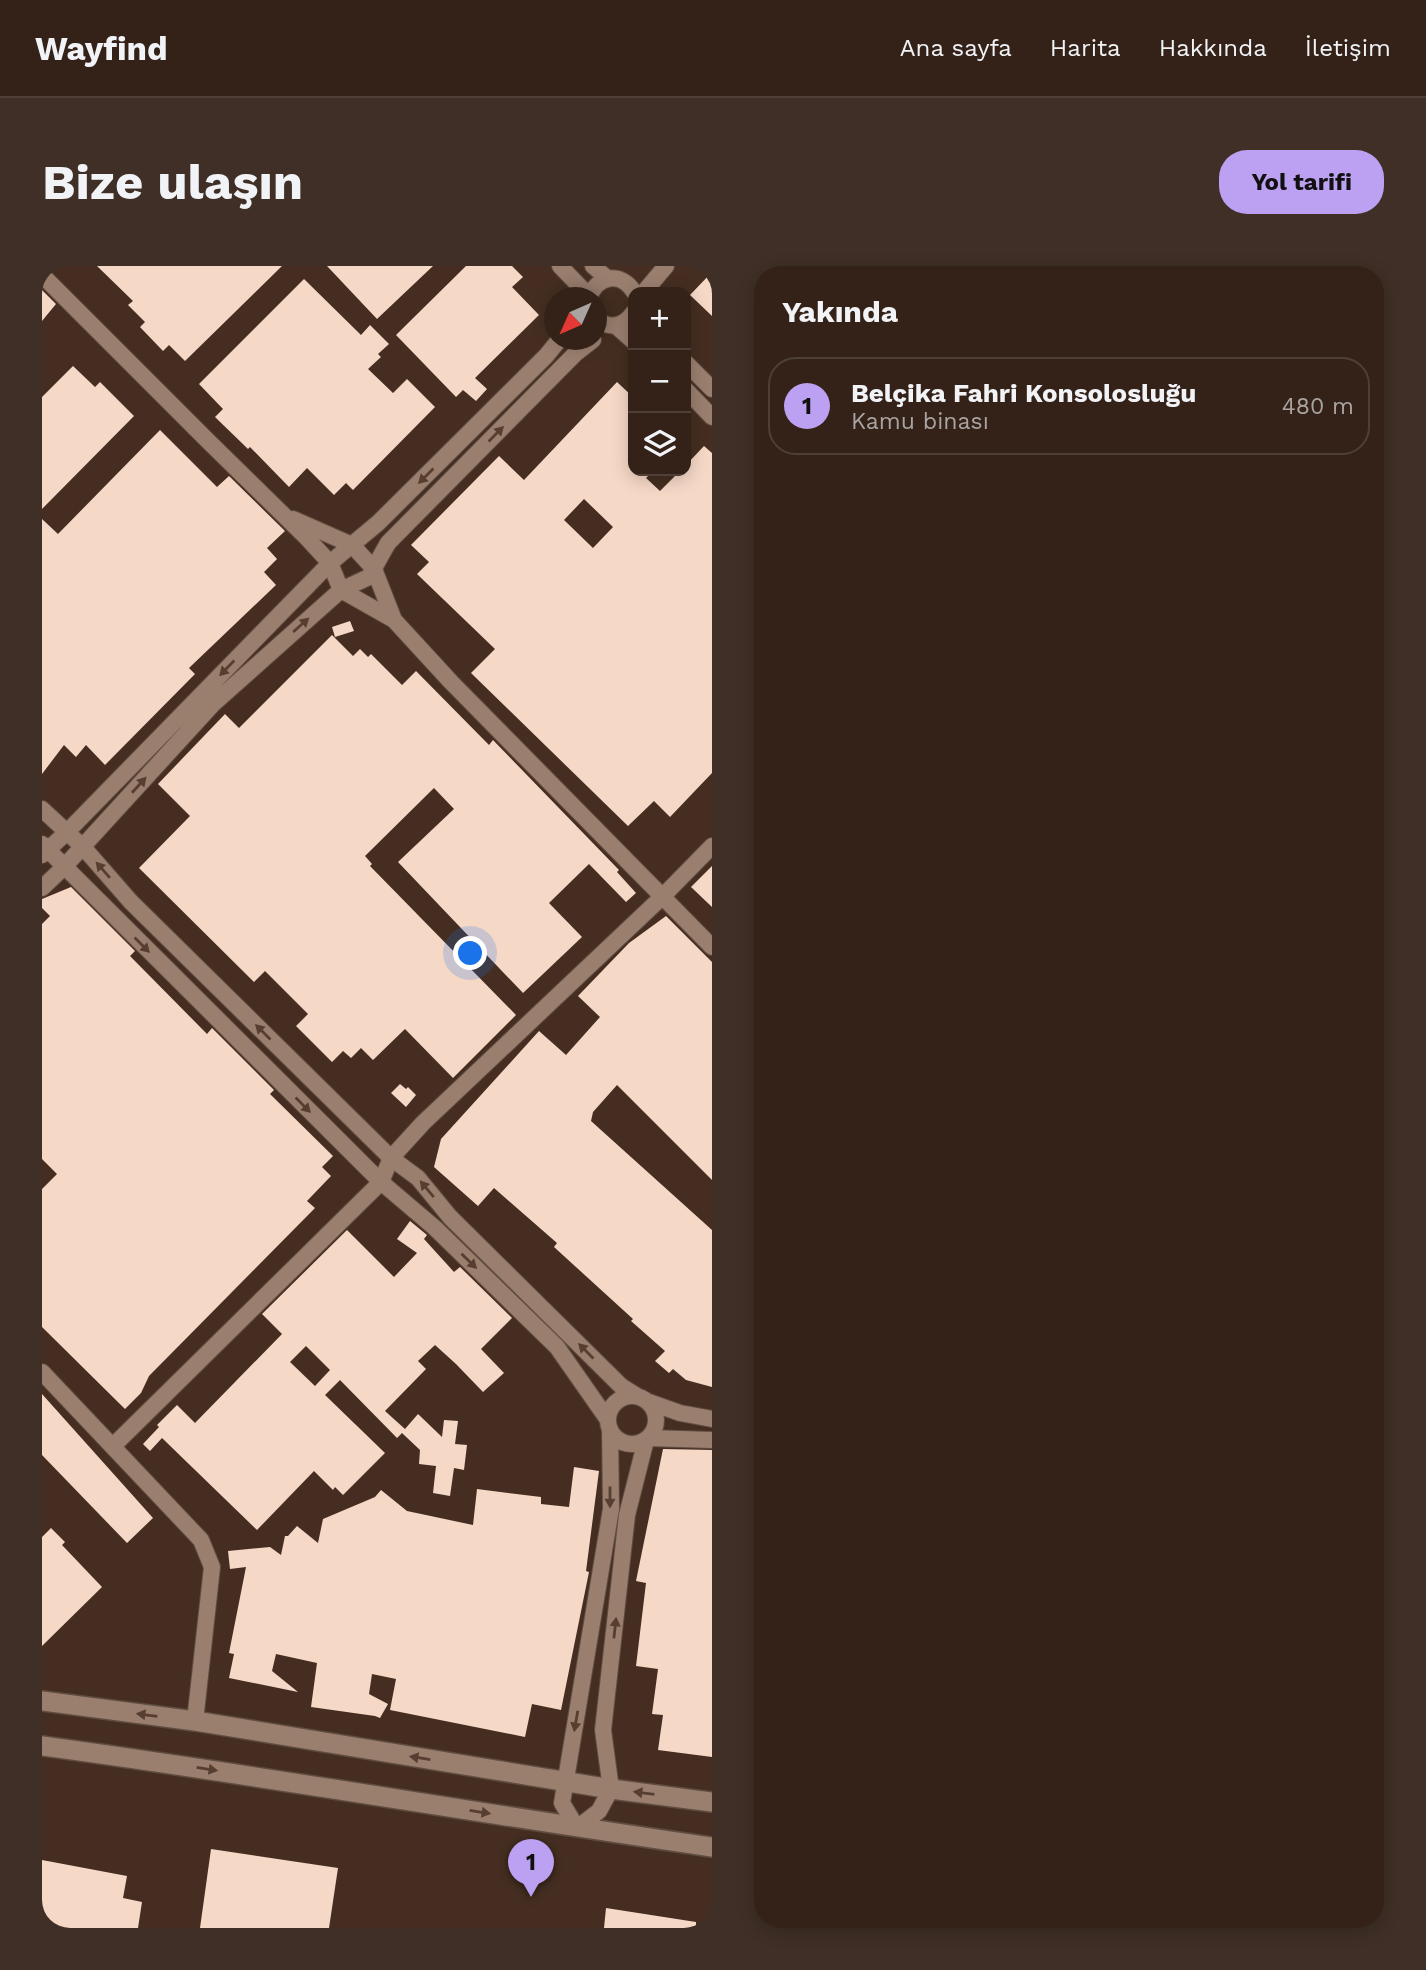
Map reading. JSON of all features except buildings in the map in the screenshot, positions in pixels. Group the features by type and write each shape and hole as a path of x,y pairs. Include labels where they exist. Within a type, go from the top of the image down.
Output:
{"street":[{"path":"561,266 580,287"},
{"path":"593,266 612,279 623,281 631,287"},
{"path":"595,287 630,266"},
{"path":"648,287 666,266"},
{"path":"42,275 284,514 330,563 341,590 394,620 451,682 712,947"},
{"path":"607,327 628,320"},
{"path":"607,331 628,339"},
{"path":"550,350 379,523 330,563 67,832 44,850 381,1182 435,1228 557,1347 609,1424 617,1438 624,1443 638,1444 647,1439 655,1429 654,1410 643,1399 626,1396 613,1405 609,1424 611,1508 562,1803 577,1828"},
{"path":"42,888 83,847 213,704 341,590 369,577 388,543 579,350"},
{"path":"691,368 712,389"},
{"path":"691,395 712,417"},
{"path":"458,443 472,458"},
{"path":"284,514 352,545 374,569 394,620"},
{"path":"42,809 83,847 131,902 391,1158 418,1178 460,1226 621,1386 643,1399 680,1413 712,1419"},
{"path":"113,1446 381,1182 391,1158 423,1123 662,897 712,846"},
{"path":"42,1372 201,1540 212,1567 195,1721"},
{"path":"647,1439 712,1440"},
{"path":"577,1828 599,1811 611,1789 603,1730 627,1515 647,1439"},
{"path":"42,1701 195,1721 611,1789 712,1802"},
{"path":"42,1746 210,1769 712,1847"}],"place":[{"name":"Belçika Fahri Konsolosluğu","path":"531,1897"}]}
